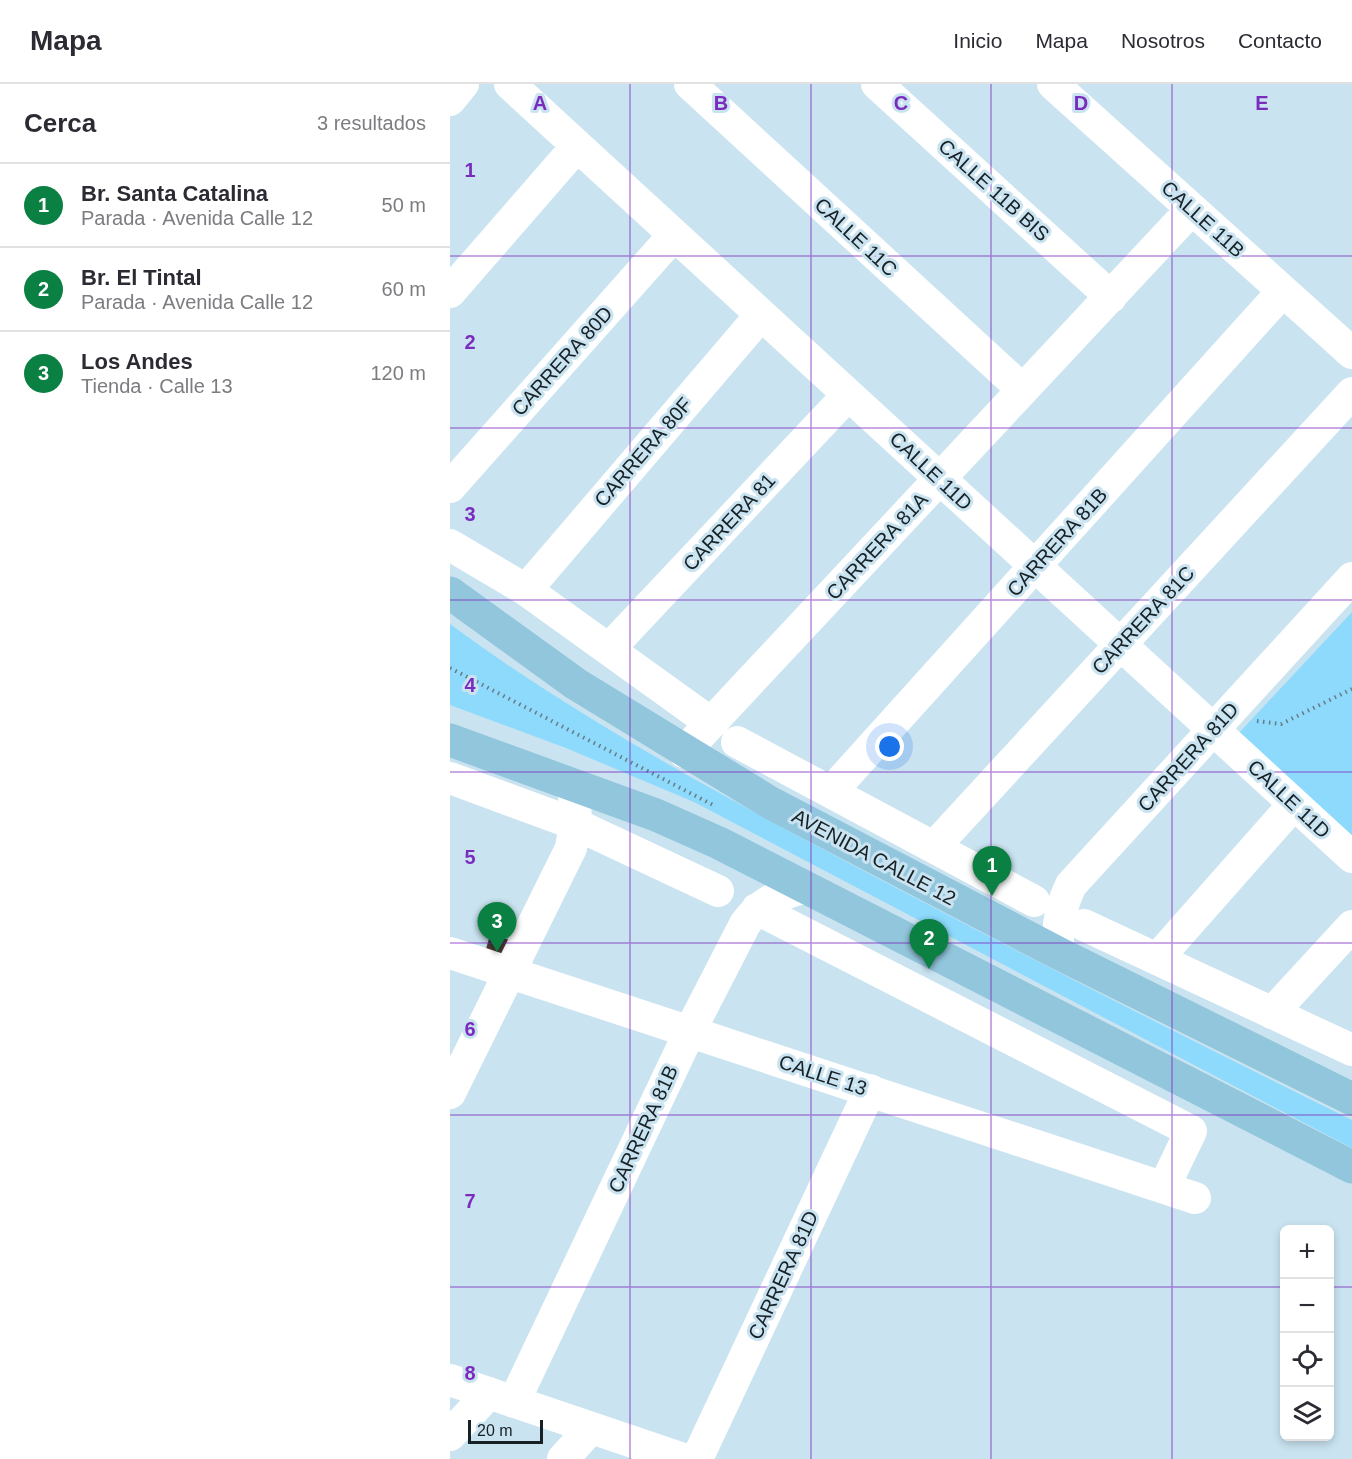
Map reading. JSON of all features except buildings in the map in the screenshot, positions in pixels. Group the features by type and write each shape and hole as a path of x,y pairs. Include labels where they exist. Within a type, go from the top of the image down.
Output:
{"main road":[{"name":"AVENIDA CALLE 12","path":"450,593 494,627 576,684 684,752 805,822 1058,953 1352,1099"},
{"path":"450,605 494,627"},
{"path":"450,740 674,823 1352,1167"},
{"path":"1225,1102 1352,1191"}],"street":[{"path":"450,100 463,84"},
{"name":"CALLE 11D","path":"510,84 1352,857"},
{"name":"CALLE 11C","path":"690,84 1023,390"},
{"name":"CALLE 11B BIS","path":"877,84 1111,297"},
{"name":"CALLE 11B","path":"1053,84 1352,353"},
{"path":"450,292 577,146"},
{"name":"CARRERA 81A","path":"684,752 1192,210"},
{"name":"CARRERA 80D","path":"450,487 674,235"},
{"name":"CARRERA 81B","path":"831,792 1283,291"},
{"name":"CARRERA 80F","path":"526,590 761,315"},
{"name":"CARRERA 81C","path":"934,847 1352,393"},
{"name":"CARRERA 81","path":"610,648 848,395"},
{"path":"450,544 526,590 610,648 711,723"},
{"name":"CARRERA 81D","path":"1058,953 1061,907 1071,885 1352,578"},
{"path":"737,742 1034,901"},
{"path":"450,778 575,824 718,891"},
{"path":"450,1094 571,848 575,824 573,786"},
{"path":"1157,960 1294,804"},
{"name":"CARRERA 81B","path":"450,1435 502,1397 744,924 757,909 784,892 804,888"},
{"path":"757,909 1191,1131 1164,1187"},
{"path":"1084,925 1352,1050"},
{"path":"1272,1013 1352,926"},
{"name":"CALLE 13","path":"450,953 1195,1198"},
{"name":"CARRERA 81D","path":"697,1459 870,1090"},
{"path":"450,1380 683,1459"},
{"path":"563,1459 591,1428"}],"path":[{"path":"1254,720 1264,724 1281,724 1352,689"}],"shaded area":[{"path":"1352,612 1352,839 1238,734"},
{"path":"450,624 553,695 716,791 998,941 1352,1120 1352,1148 694,802 566,748 450,705"}],"place":[{"name":"Br. Santa Catalina","path":"992,896"},
{"name":"Los Andes","path":"497,952"},
{"name":"Br. El Tintal","path":"929,969"}]}
